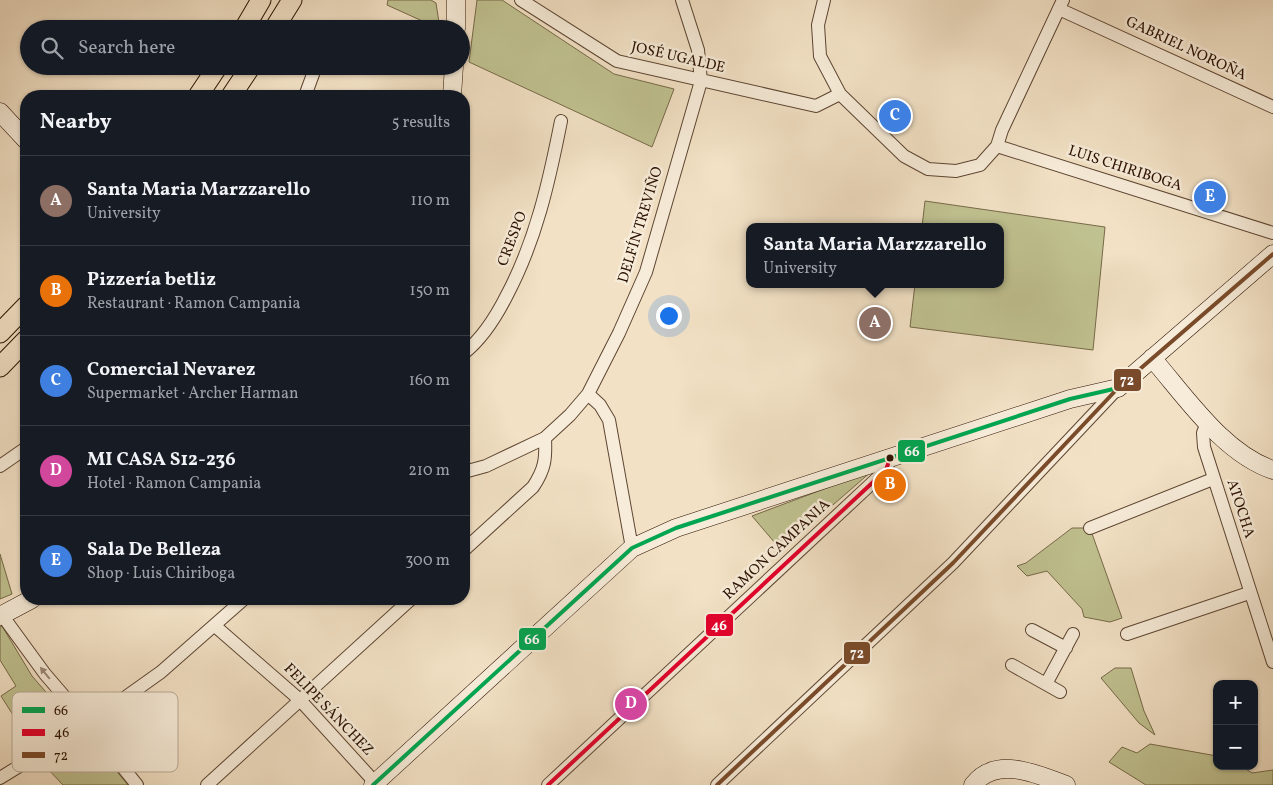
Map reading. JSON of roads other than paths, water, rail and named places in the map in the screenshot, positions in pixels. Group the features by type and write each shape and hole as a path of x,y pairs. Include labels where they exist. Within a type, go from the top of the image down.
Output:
{"main road":[{"path":"249,20 261,0"},
{"path":"280,20 292,0"},
{"path":"202,90 212,75"},
{"path":"234,90 245,75"},
{"path":"0,333 20,312"},
{"path":"0,367 20,346"}],"street":[{"path":"456,0 456,20"},
{"name":"JOSÉ UGALDE","path":"521,0 617,61 816,106 840,94"},
{"name":"DELFÍN TREVIÑO","path":"470,470 486,466 545,438 570,416 588,394 619,333 646,272 701,81 698,50 682,0"},
{"path":"824,0 818,24 820,56 840,94 904,156 928,169 956,171 980,165 997,146 1002,130 1061,4"},
{"name":"GABRIEL NOROÑA","path":"1061,4 1273,107"},
{"path":"307,90 313,75"},
{"path":"452,90 453,75"},
{"path":"0,112 20,134"},
{"name":"CRESPO","path":"470,347 483,334 502,305 531,243 547,188 561,121"},
{"name":"LUIS CHIRIBOGA","path":"997,146 1273,233"},
{"path":"717,785 954,563 1118,388 1273,254"},
{"path":"1152,358 1227,444 1248,459 1273,470"},
{"path":"372,781 632,548 676,528 1070,399 1118,388"},
{"path":"588,394 600,405 609,420 632,548"},
{"name":"ATOCHA","path":"1207,422 1202,433 1204,447 1273,662"},
{"path":"470,545 533,487 541,475 546,460 545,438"},
{"path":"0,466 20,452"},
{"name":"RAMON CAMPANIA","path":"548,785 886,470 890,458"},
{"path":"1090,528 1213,479"},
{"path":"1128,634 1250,593"},
{"path":"21,605 1,616 60,692"},
{"path":"133,692 161,672 238,605"},
{"path":"207,785 404,605"},
{"name":"FELIPE SÁNCHEZ","path":"215,626 300,700 372,781"},
{"path":"1032,630 1066,648"},
{"path":"1046,684 1073,634"},
{"path":"1012,665 1060,692"},
{"path":"972,785 977,779 993,770 1008,768 1035,774 1066,785"},
{"path":"0,778 12,771"},
{"path":"127,772 137,785"}],"place":[{"name":"Comercial Nevarez","path":"895,116"},
{"name":"Sala De Belleza","path":"1210,197"},
{"name":"Santa Maria Marzzarello","path":"875,323"},
{"name":"Pizzería betliz","path":"890,485"},
{"name":"MI CASA S12-236","path":"631,704"}]}
